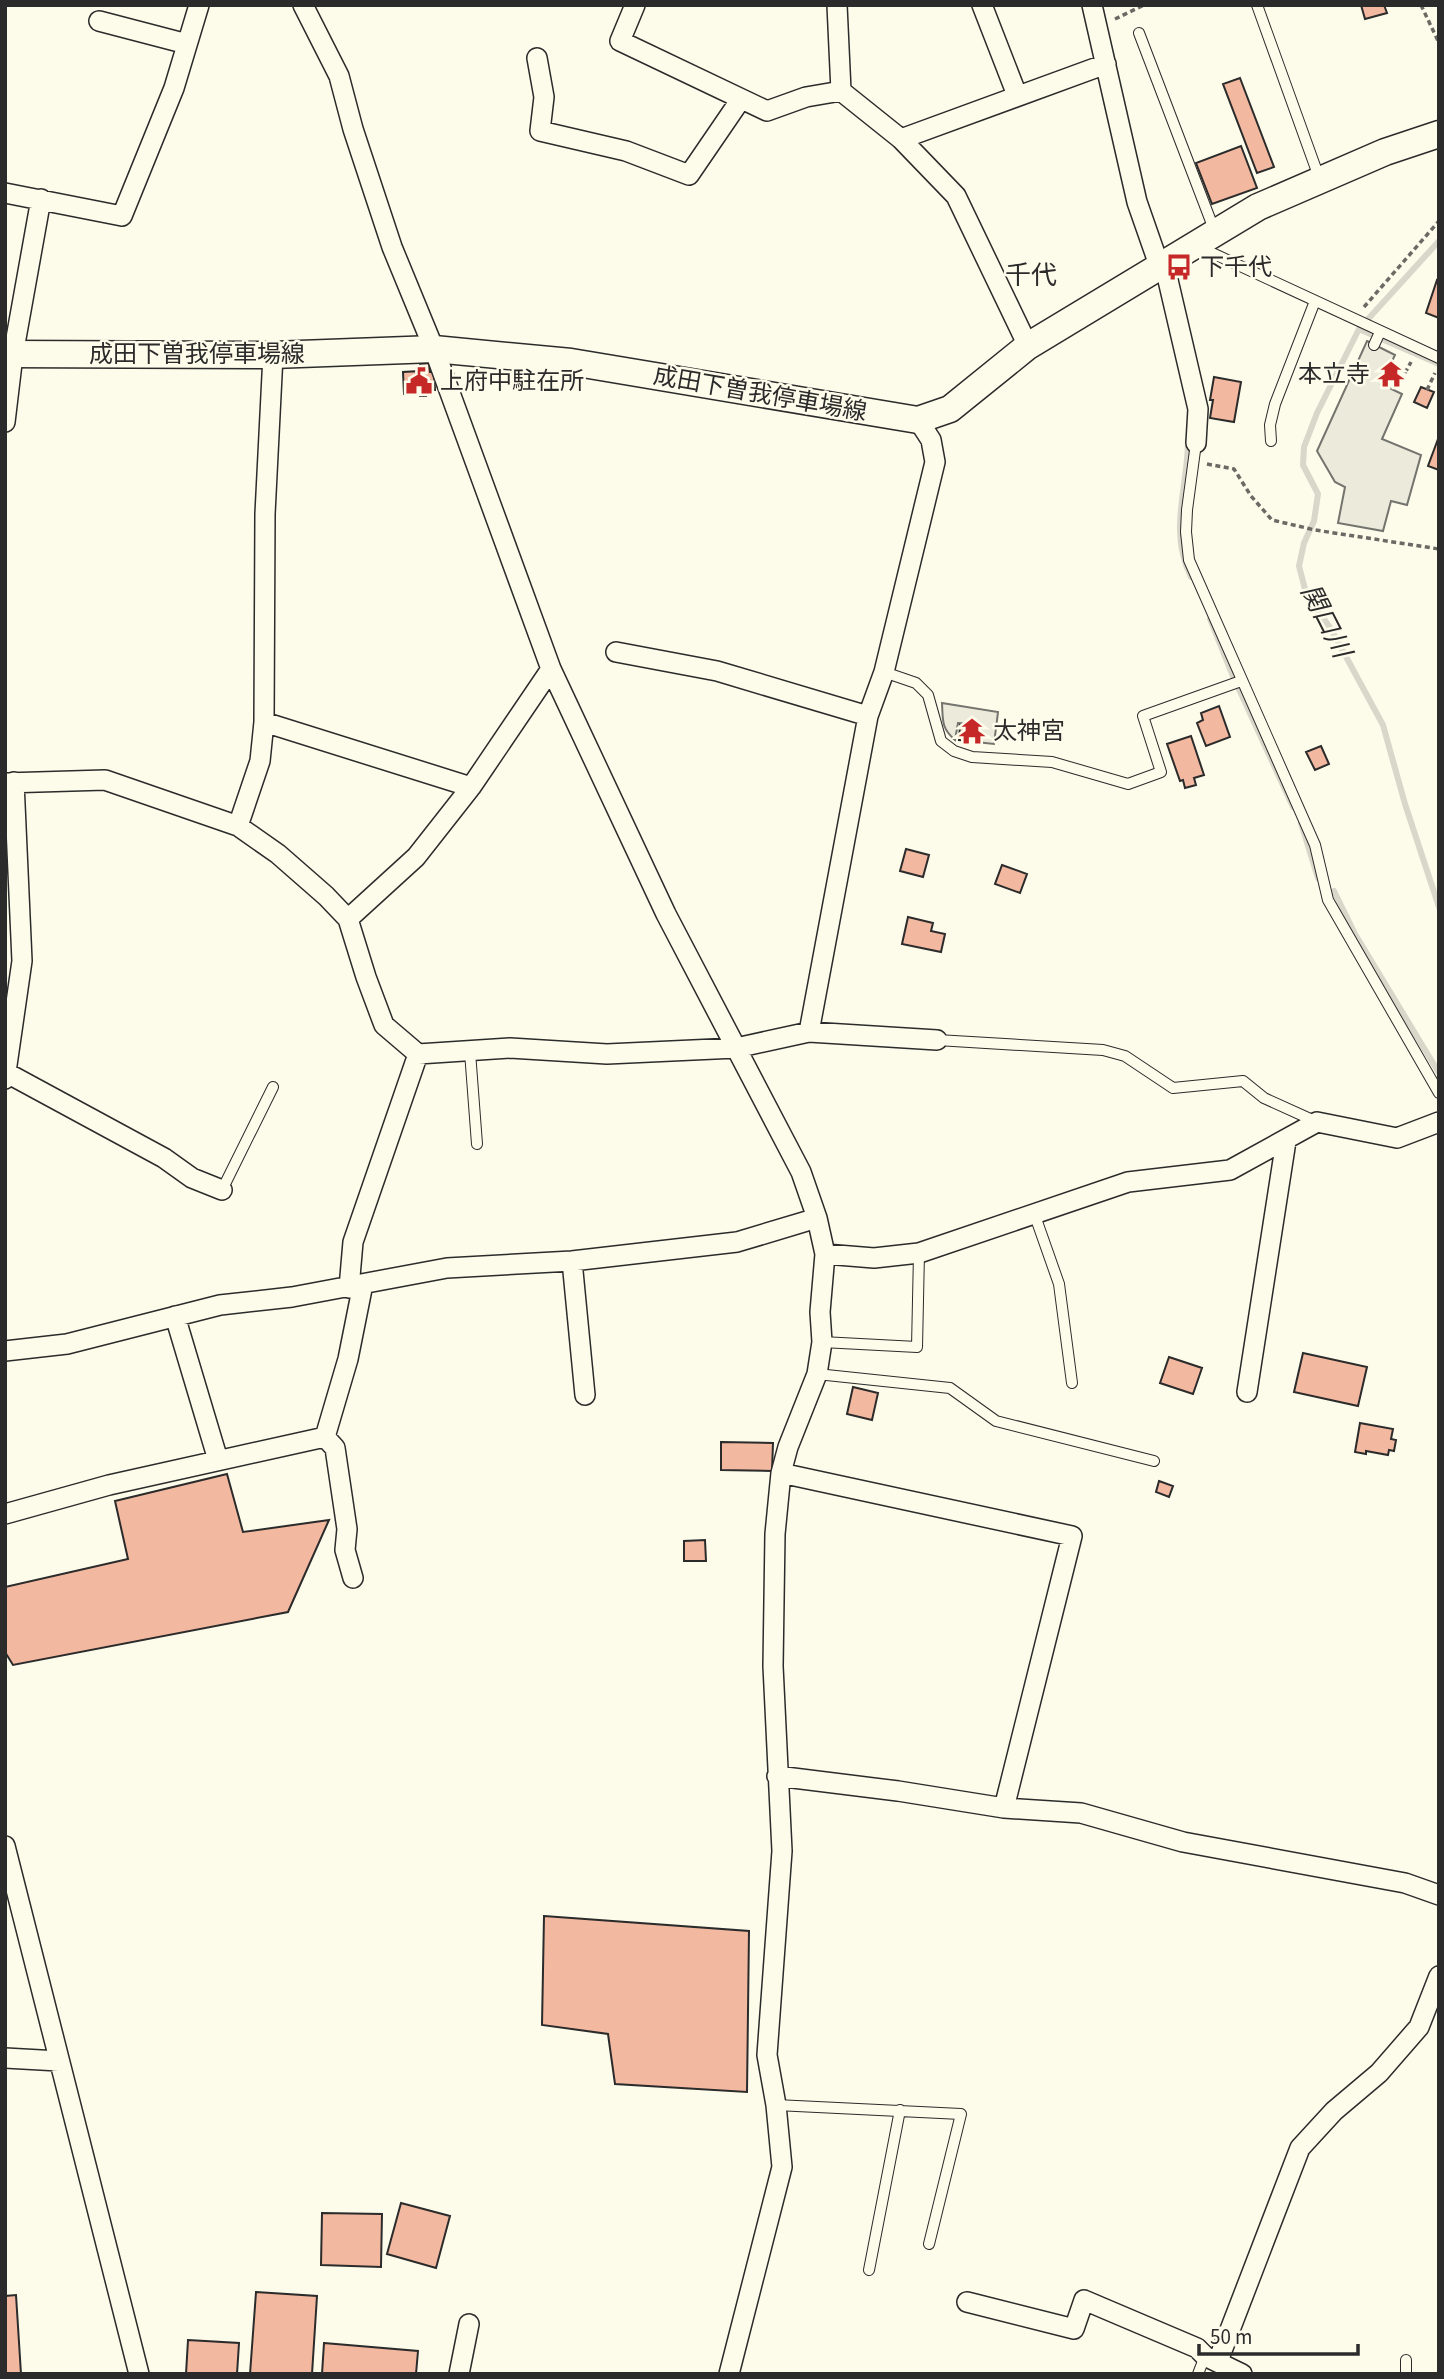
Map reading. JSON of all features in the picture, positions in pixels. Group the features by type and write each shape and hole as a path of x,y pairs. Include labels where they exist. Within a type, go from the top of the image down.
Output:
{"main road":[{"name":"成田下曽我停車場線","path":"9,355 273,355 434,349 571,362 918,420 950,409 1028,346 1258,207 1385,152 1439,134"}],"street":[{"path":"5,193 121,216 174,89 199,5"},
{"path":"303,5 339,76 392,247 434,349 551,669 666,914 801,1172 817,1218 825,1254 820,1312 822,1342 817,1374 788,1447 781,1473 775,1534 773,1666 782,1851 767,2055 776,2105 782,2167 729,2374"},
{"path":"635,5 620,41 767,111 806,97 841,92 901,139 956,196 1028,346"},
{"path":"837,5 841,92"},
{"path":"982,5 1017,95"},
{"path":"1091,5 1137,202 1162,264 1198,409 1195,452"},
{"path":"99,21 187,44"},
{"path":"537,58 544,97 540,131 626,151 690,175 741,99"},
{"path":"901,139 1106,64"},
{"path":"5,422 9,355 41,199"},
{"path":"238,826 260,761 264,722 265,514 273,355"},
{"path":"809,1032 869,716 884,672 935,462 931,440 918,420"},
{"path":"616,652 718,671 869,716"},
{"path":"348,919 416,857 471,787 551,669"},
{"path":"264,722 471,787"},
{"path":"222,1190 192,1178 164,1158 6,1076 22,961 10,783 105,780 238,826 278,854 348,919 384,1024 418,1054 510,1048 607,1054 736,1048 809,1032 937,1040"},
{"path":"324,1437 348,1359 356,1286 353,1242 418,1054"},
{"path":"825,1254 874,1258 919,1253 1128,1182 1230,1170 1317,1122 1397,1138 1439,1122"},
{"path":"1247,1392 1286,1141"},
{"path":"5,1351 67,1344 220,1305 292,1297 447,1268 572,1261 737,1242 817,1218"},
{"path":"572,1261 585,1395"},
{"path":"175,1316 218,1460"},
{"path":"5,1514 109,1485 324,1437"},
{"path":"324,1437 335,1448 347,1529 345,1550 353,1578"},
{"path":"781,1473 1072,1536 1004,1808"},
{"path":"777,1776 1004,1808 1082,1813 1183,1842 1405,1883 1439,1895"},
{"path":"5,1846 139,2374"},
{"path":"1207,2364 1300,2148 1334,2112 1379,2073 1419,2027 1439,1976"},
{"path":"5,2058 58,2061"},
{"path":"967,2302 1074,2329 1084,2300 1197,2348 1207,2364 1242,2374"},
{"path":"459,2374 469,2323"}],"lane":[{"path":"1257,5 1320,180"},
{"path":"1139,33 1204,238 1315,301 1369,327 1377,338 1439,358"},
{"path":"1271,440 1270,425 1275,404 1315,301"},
{"path":"1195,452 1186,521 1189,560 1237,683 1315,845 1328,900 1439,1093"},
{"path":"884,672 916,683 928,695 941,741 954,751 972,757 1052,762 1128,784 1161,772 1143,716 1237,683"},
{"path":"937,1040 1103,1050 1125,1056 1172,1088 1243,1081 1264,1098 1317,1122"},
{"path":"470,1052 477,1144"},
{"path":"222,1190 273,1087"},
{"path":"1034,1213 1059,1284 1072,1383"},
{"path":"822,1342 917,1347 919,1253"},
{"path":"817,1374 950,1388 996,1421 1154,1461"},
{"path":"776,2105 961,2114 929,2244"},
{"path":"869,2270 900,2110"},
{"path":"1406,2360 1406,2374"}],"path":[{"path":"1098,28 1144,5"},
{"path":"1421,5 1439,43"},
{"path":"1356,321 1439,221"},
{"path":"1427,390 1439,365"},
{"path":"1195,452 1234,469 1251,496 1272,520 1315,530 1439,549"}],"shaded area":[{"path":"1367,341 1395,355 1381,384 1402,394 1382,439 1421,455 1407,505 1391,501 1383,531 1338,523 1345,487 1335,482 1317,451"},
{"path":"942,703 998,712 994,744 976,742 976,724 958,723 955,740 945,728"}],"building":[{"path":"1361,5 1384,5 1387,13 1365,19"},
{"path":"1240,78 1274,167 1257,173 1223,84"},
{"path":"1241,146 1257,188 1212,204 1196,163"},
{"path":"1437,280 1439,281 1439,318 1426,313"},
{"name":"上府中駐在所","path":"429,363 430,372 434,372 435,390 425,390 426,396 420,396 420,393 404,394 403,372 420,371 420,364"},
{"path":"1214,377 1241,382 1234,422 1210,418"},
{"path":"1421,387 1434,392 1427,408 1414,402"},
{"path":"1439,440 1439,470 1428,466"},
{"path":"1219,706 1230,737 1206,746 1197,723 1203,720 1201,713"},
{"name":"太神宮","path":"960,725 973,728 970,741 959,740"},
{"path":"1191,736 1204,775 1194,778 1196,785 1185,788 1167,744"},
{"path":"1321,746 1329,764 1315,770 1306,752"},
{"path":"906,849 929,855 923,877 900,871"},
{"path":"1002,865 1027,874 1020,893 995,884"},
{"path":"908,917 933,923 931,931 945,934 941,952 902,944"},
{"path":"1303,1353 1367,1367 1358,1406 1294,1392"},
{"path":"1169,1357 1202,1368 1193,1394 1160,1383"},
{"path":"853,1387 878,1393 872,1420 847,1414"},
{"path":"1360,1423 1393,1429 1391,1439 1396,1440 1394,1451 1389,1450 1388,1455 1355,1452"},
{"path":"721,1442 773,1443 772,1471 721,1470"},
{"path":"227,1474 243,1532 329,1520 288,1612 13,1665 5,1652 5,1587 128,1559 115,1501"},
{"path":"1159,1481 1173,1486 1169,1497 1156,1492"},
{"path":"705,1540 706,1561 684,1561 684,1541"},
{"path":"544,1916 749,1931 747,2092 615,2084 608,2034 542,2025"},
{"path":"401,2203 450,2216 436,2268 387,2254"},
{"path":"322,2213 382,2214 381,2267 321,2265"},
{"path":"256,2292 317,2296 312,2374 250,2374"},
{"path":"16,2295 21,2374 5,2374 5,2296"},
{"path":"188,2340 239,2343 237,2374 186,2374"},
{"path":"324,2343 418,2351 416,2374 322,2374"}],"waterway":[{"name":"関口川","path":"1439,241 1359,329 1317,413 1304,447 1303,465 1318,494 1314,521 1304,543 1299,566 1306,593 1331,629 1383,725 1405,804 1439,907"},
{"path":"1359,329 1439,364"},
{"path":"1188,440 1180,526 1184,560 1191,577"},
{"path":"1210,619 1293,807"},
{"path":"1301,823 1318,878"},
{"path":"1334,891 1355,934 1439,1073"}],"place":[{"name":"下千代","path":"1179,267"},
{"name":"本立寺","path":"1391,374"},
{"name":"上府中駐在所","path":"419,381"},
{"name":"太神宮","path":"972,731"}],"district":[{"name":"千代","path":"1031,275"}]}
